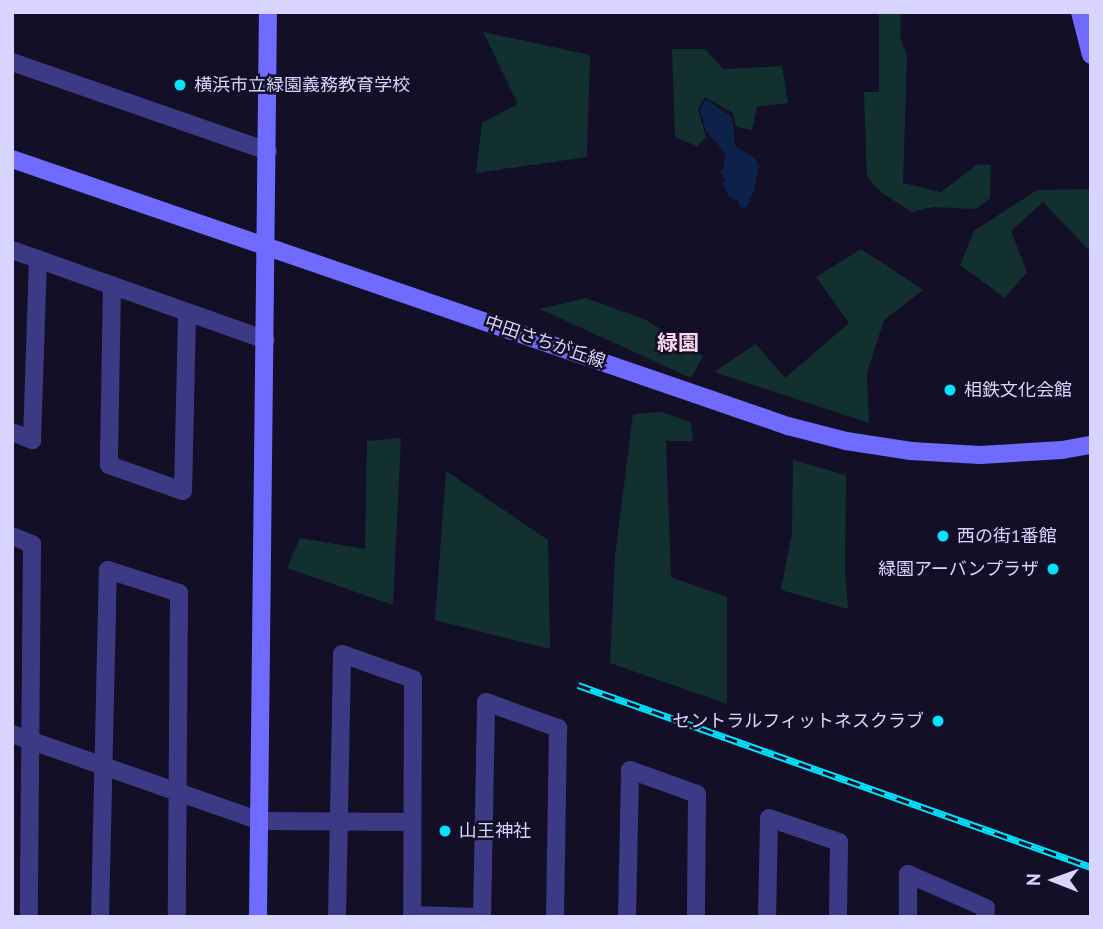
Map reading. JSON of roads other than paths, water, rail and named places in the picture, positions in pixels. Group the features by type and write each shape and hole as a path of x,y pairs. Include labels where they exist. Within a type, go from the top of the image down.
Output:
{"street":[{"path":"258,917 267,340 268,12"},
{"path":"1080,12 1091,55"},
{"path":"12,62 268,151"},
{"name":"中田さちが丘線","path":"12,159 776,422 846,441 911,451 980,455 1091,445"},
{"path":"12,250 267,340"},
{"path":"12,432 33,440 38,259"},
{"path":"112,285 109,465 183,491 187,312"},
{"path":"12,536 32,544 21,737 25,913"},
{"path":"100,917 108,570 179,593 177,917"},
{"path":"337,917 342,654 413,679 412,916 479,917 486,702 558,728 555,917"},
{"path":"21,737 260,821 412,822"},
{"path":"627,917 630,770 697,794 696,917"},
{"path":"767,917 769,818 839,842 838,917"},
{"path":"908,917 908,874 986,908 985,917"}],"water":[{"path":"706,99 733,118 735,146 754,158 759,166 754,191 748,205 741,210 739,202 728,195 722,183 726,181 720,171 724,166 725,153 706,131 700,110"}],"railway":[{"path":"578,685 1091,867"}],"place":[{"name":"横浜市立緑園義務教育学校","path":"180,85"},
{"name":"相鉄文化会館","path":"950,390"},
{"name":"西の街1番館","path":"943,536"},
{"name":"緑園アーバンプラザ","path":"1053,569"},
{"name":"セントラルフィットネスクラブ","path":"938,721"},
{"name":"山王神社","path":"445,831"}],"district":[{"name":"緑園","path":"678,343"}]}
